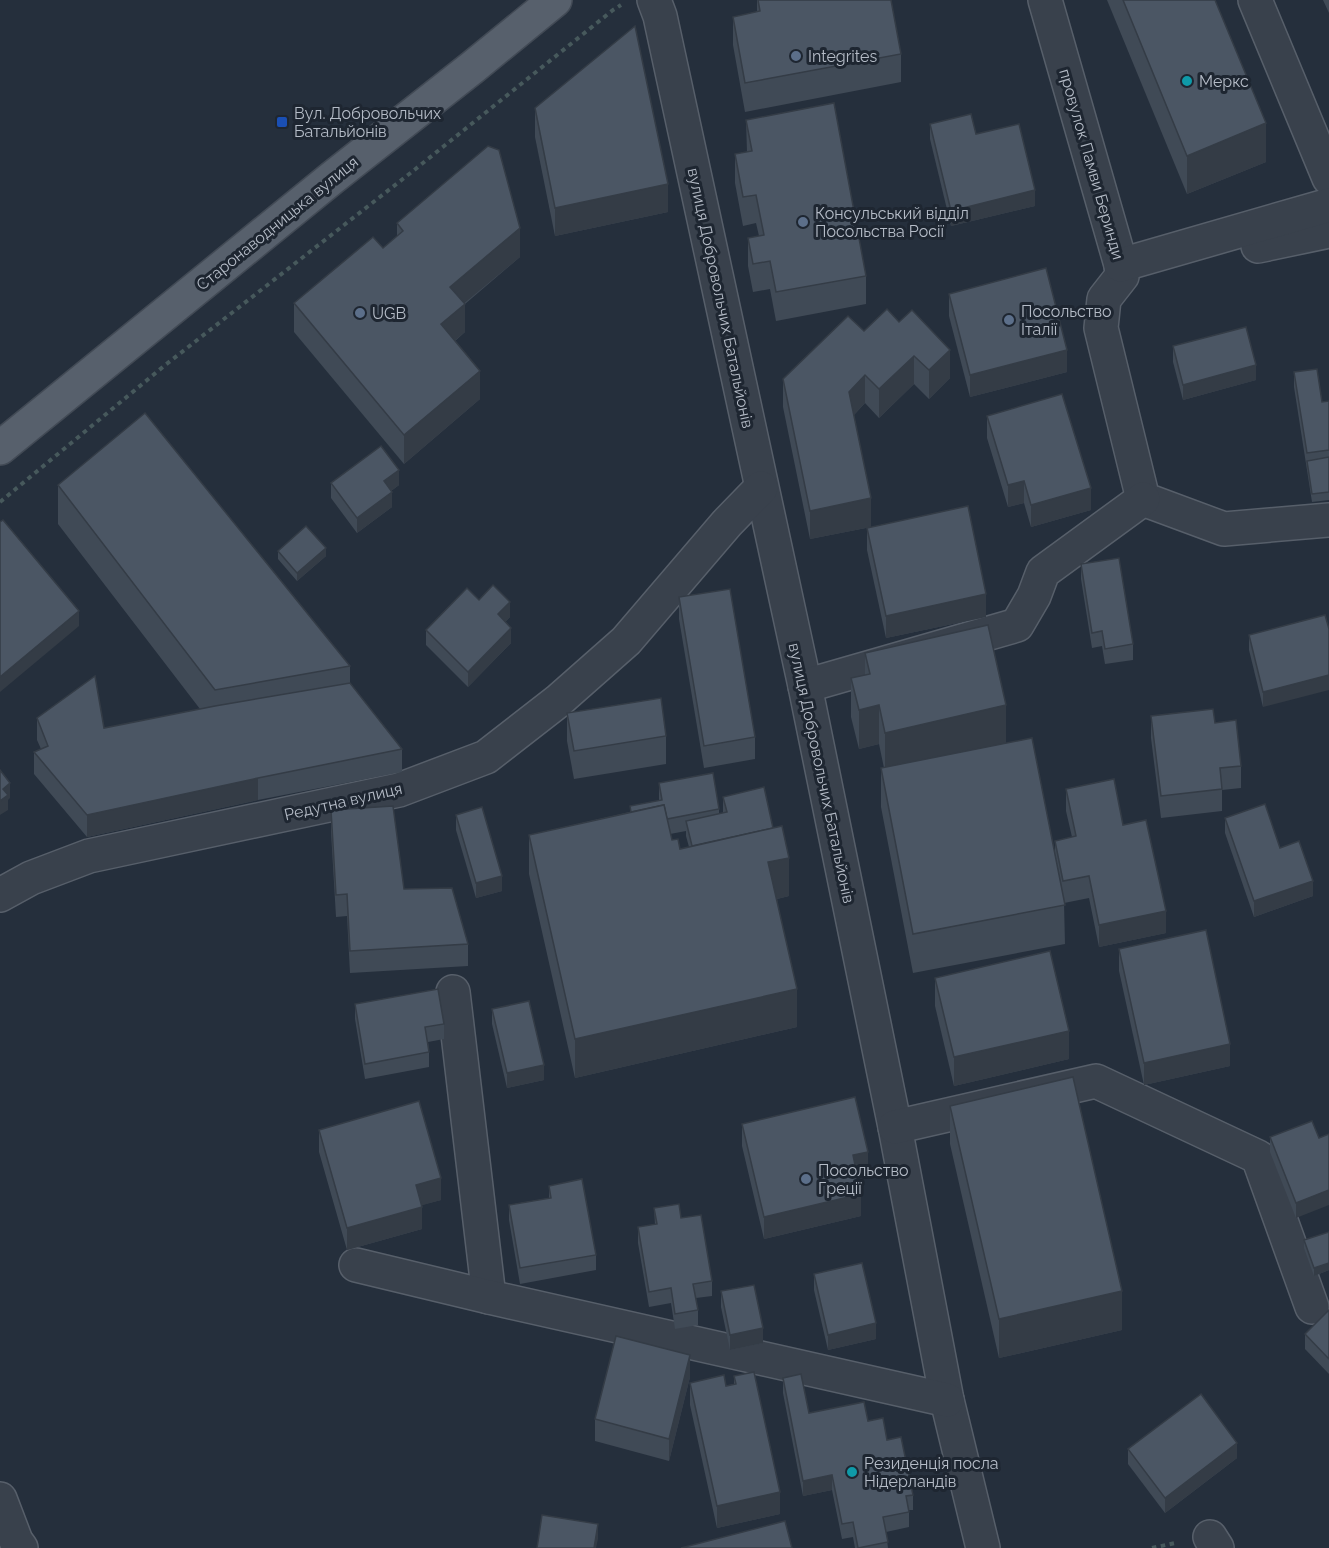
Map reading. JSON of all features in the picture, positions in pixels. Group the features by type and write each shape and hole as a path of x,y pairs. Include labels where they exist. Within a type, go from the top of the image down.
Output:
{"main road":[{"name":"Старонаводницька вулиця","path":"0,448 322,185 555,0"}],"street":[{"name":"провулок Памви Беринди","path":"1045,0 1121,270 1104,298 1101,328 1143,499"},
{"path":"1255,0 1329,178"},
{"name":"вулиця Добровольчих Батальйонів","path":"641,1 662,27 805,686 895,1127 947,1400 983,1548"},
{"path":"1121,270 1329,205"},
{"path":"1121,270 1329,231"},
{"name":"Редутна вулиця","path":"0,895 31,878 89,856 399,790 486,757 558,701 626,641 720,531 761,488"},
{"path":"805,686 1017,625 1034,596 1043,572 1143,499 1224,529 1329,520"},
{"path":"453,992 489,1297"},
{"path":"895,1127 1096,1081 1258,1157 1312,1307"},
{"path":"356,1265 947,1400"},
{"path":"0,1498 16,1541 21,1548"}],"path":[{"path":"0,502 164,366 413,171 613,10 641,1"}],"building":[{"path":"758,0 891,0 901,54 745,83 733,17 760,11"},
{"name":"Меркс","path":"1123,0 1215,0 1266,123 1187,156"},
{"path":"635,26 668,184 555,208 535,108"},
{"path":"834,103 866,276 776,292 770,261 753,264 748,238 764,235 756,195 743,197 735,154 752,151 746,120"},
{"path":"971,114 976,134 1019,124 1035,190 951,211 930,124"},
{"path":"488,146 499,150 520,228 450,287 465,304 441,324 480,371 404,435 294,303 373,237 383,248 403,231 397,223"},
{"path":"1046,268 1067,350 970,375 949,294"},
{"path":"887,309 899,322 912,310 950,350 929,370 914,356 879,389 865,375 849,392 871,498 810,511 783,379 848,316 864,331"},
{"path":"1246,327 1256,365 1183,385 1173,346"},
{"path":"1317,369 1322,402 1329,401 1329,450 1307,453 1294,372"},
{"path":"1062,394 1091,488 1031,505 1024,481 1008,485 987,416"},
{"path":"145,413 350,666 215,690 58,485"},
{"path":"381,446 399,470 384,481 392,492 357,518 331,483"},
{"path":"1329,457 1329,492 1312,494 1307,461"},
{"path":"968,506 986,594 886,616 867,528"},
{"path":"3,520 79,611 0,677 0,522"},
{"path":"306,526 326,548 297,573 278,551"},
{"path":"1119,558 1133,644 1105,649 1102,631 1092,633 1081,564"},
{"path":"493,585 510,602 498,614 511,628 468,672 426,630 467,588 479,600"},
{"path":"730,589 755,737 704,746 679,597"},
{"path":"1325,615 1329,629 1329,675 1263,692 1249,635"},
{"path":"988,625 1006,705 885,733 879,705 859,710 851,678 870,674 865,653"},
{"path":"95,676 104,728 350,683 402,749 87,815 34,752 48,746 37,718"},
{"path":"661,698 666,736 574,751 567,713"},
{"path":"1213,709 1215,723 1236,720 1241,766 1220,768 1222,789 1161,796 1151,716"},
{"path":"1032,738 1065,905 913,934 881,768"},
{"path":"0,770 10,783 3,789 8,795 0,801"},
{"path":"713,773 719,809 667,819 664,805 631,812 630,806 662,800 659,783"},
{"path":"1114,779 1123,825 1146,820 1166,911 1099,925 1089,876 1063,881 1055,841 1076,836 1066,789"},
{"path":"764,787 773,828 692,846 686,821 727,812 723,797"},
{"path":"1265,804 1280,848 1299,841 1313,881 1254,901 1225,818"},
{"path":"664,805 672,840 678,839 680,849 782,826 789,858 768,862 797,989 575,1039 529,835"},
{"path":"393,806 404,889 452,888 468,944 350,951 347,894 336,895 331,810"},
{"path":"482,807 502,876 476,883 456,815"},
{"path":"1206,930 1230,1044 1144,1063 1119,949"},
{"path":"1050,951 1069,1031 954,1057 935,978"},
{"path":"438,989 444,1024 425,1027 429,1052 365,1064 355,1004"},
{"path":"529,1001 544,1065 507,1073 492,1009"},
{"path":"1073,1077 1122,1291 999,1319 950,1106"},
{"path":"855,1097 868,1152 853,1155 861,1194 764,1217 742,1124"},
{"path":"419,1101 441,1178 416,1185 422,1207 347,1228 319,1130"},
{"path":"1312,1121 1319,1138 1329,1134 1329,1190 1296,1203 1270,1137"},
{"path":"582,1179 596,1255 520,1268 509,1205 551,1198 549,1186"},
{"path":"679,1204 681,1218 701,1215 712,1281 693,1284 698,1310 675,1314 671,1288 649,1292 638,1227 657,1224 654,1208"},
{"path":"1329,1232 1329,1263 1314,1268 1304,1240"},
{"path":"862,1263 876,1323 828,1335 814,1274"},
{"path":"754,1285 763,1328 730,1335 721,1291"},
{"path":"1329,1310 1329,1359 1305,1334"},
{"path":"616,1336 690,1355 669,1439 595,1419"},
{"path":"754,1372 780,1492 717,1506 690,1383 724,1375 726,1386 736,1384 734,1376"},
{"name":"Резиденція посла Нідерландів","path":"801,1374 809,1413 864,1402 868,1421 883,1418 887,1440 901,1437 913,1495 906,1496 909,1512 883,1517 888,1542 858,1548 853,1522 842,1524 832,1475 803,1481 783,1378"},
{"path":"1201,1394 1237,1443 1165,1498 1128,1449"},
{"path":"542,1515 598,1524 594,1548 537,1548"},
{"path":"785,1521 792,1548 681,1548"}],"place":[{"name":"Integrites","path":"796,56"},
{"name":"Меркс","path":"1187,81"},
{"name":"Вул. Добровольчих Батальйонів","path":"282,122"},
{"name":"Консульський відділ Посольства Росії","path":"803,222"},
{"name":"UGB","path":"360,313"},
{"name":"Посольство Італії","path":"1009,320"},
{"name":"Посольство Греції","path":"806,1179"},
{"name":"Резиденція посла Нідерландів","path":"852,1472"}]}
